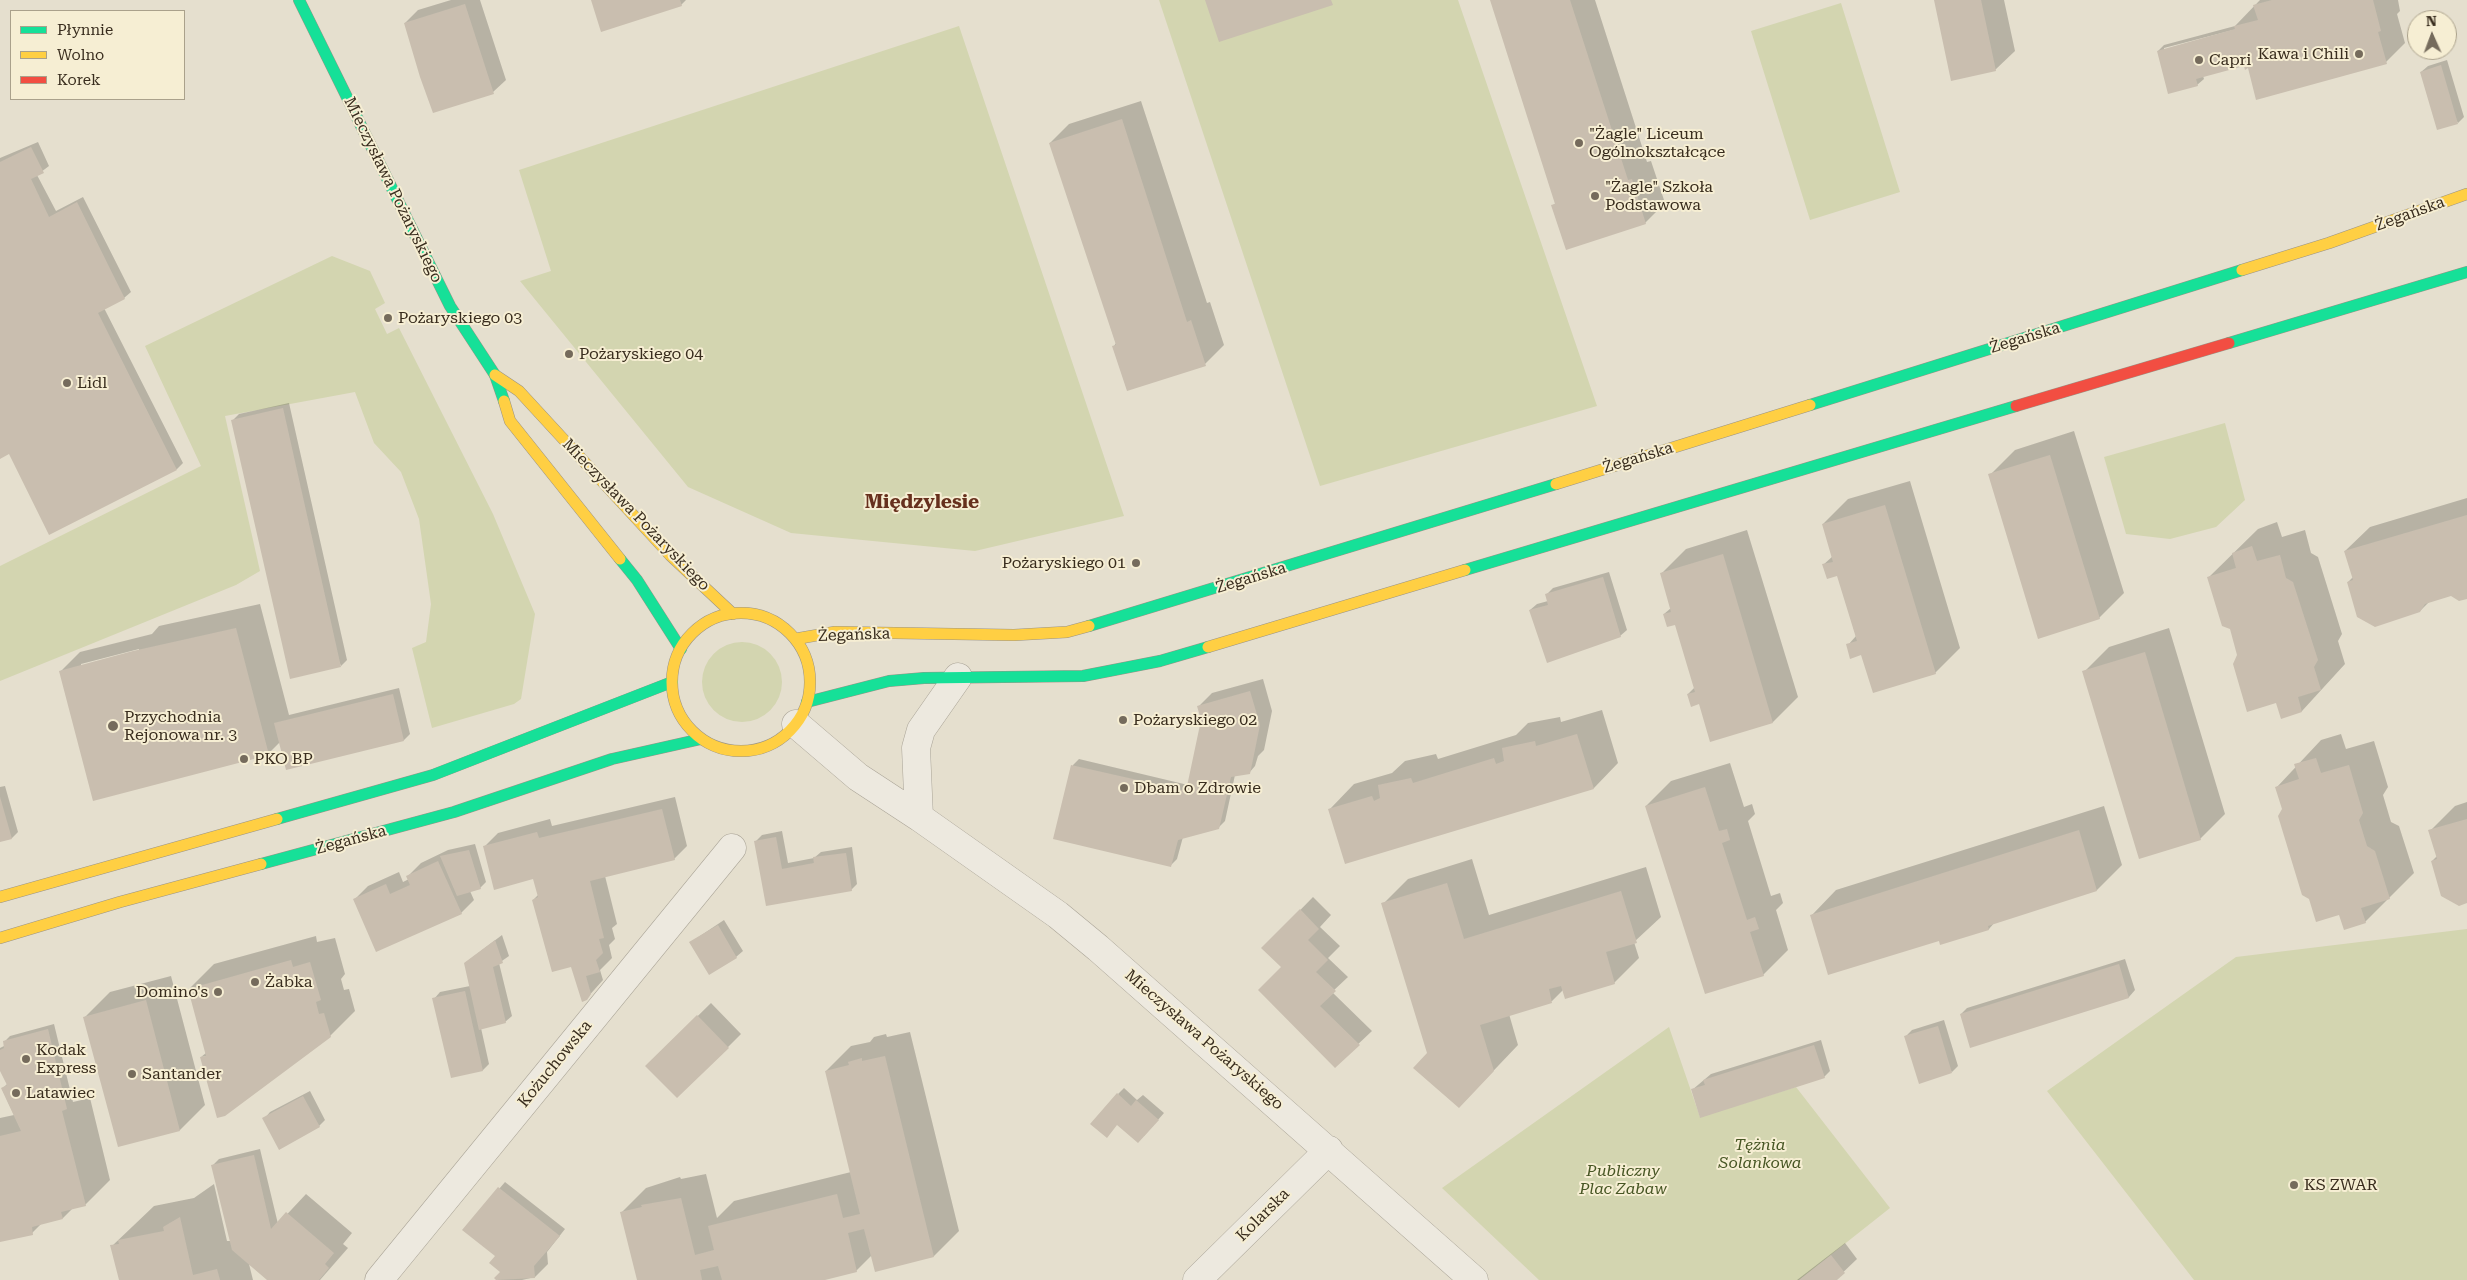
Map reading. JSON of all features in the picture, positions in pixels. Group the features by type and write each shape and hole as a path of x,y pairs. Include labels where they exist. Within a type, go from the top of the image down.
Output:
{"street":[{"name":"Mieczysława Pożaryskiego","path":"299,0 450,306 495,375 510,421 637,580 681,650"},
{"name":"Żegańska","path":"795,639 835,632 1014,635 1067,632 1163,605 1452,516 2329,243 2467,194"},
{"path":"801,713 889,681 958,677 1083,676 1160,662 2467,272"},
{"name":"Mieczysława Pożaryskiego","path":"495,375 519,391 670,555 734,614"},
{"path":"734,614 751,614 767,618 782,627 795,639 804,653 809,669 810,686 801,713 781,739 762,748 741,751 720,748 701,738 689,727 680,714 674,699 672,682 674,665 690,636 717,618 734,614"},
{"path":"919,817 916,748 921,730 958,677"},
{"path":"0,897 433,775 672,682"},
{"name":"Mieczysława Pożaryskiego","path":"801,713 858,777 919,817 1058,915 1329,1150 1474,1280"},
{"name":"Żegańska","path":"0,938 120,902 454,812 612,759 701,738"},
{"name":"Kożuchowska","path":"379,1280 732,848"},
{"name":"Kolarska","path":"1197,1280 1329,1150"}],"green space":[{"path":"1159,0 1458,0 1597,406 1320,486"},
{"path":"1841,3 1900,192 1810,220 1751,31"},
{"path":"959,26 1124,516 975,551 791,533 688,487 520,281 551,271 519,170"},
{"path":"332,256 370,271 385,303 375,309 387,334 399,328 493,514 535,614 521,699 514,704 432,728 412,648 426,642 431,604 419,519 401,472 374,443 355,392 225,416 260,571 236,585 0,681 0,566 201,466 145,346"},
{"path":"2225,423 2245,500 2216,527 2170,539 2126,534 2104,457"},
{"path":"734,642 750,642 771,653 782,674 782,690 771,711 750,722 734,722 720,716 708,704 702,690 702,674 708,660 720,648"},
{"name":"KS ZWAR","path":"2467,929 2467,1280 2194,1280 2047,1091 2236,957"},
{"name":"Publiczny Plac Zabaw","path":"1669,1027 1700,1117 1796,1087 1890,1208 1799,1280 1539,1280 1442,1188"}],"building":[{"path":"591,0 680,0 682,6 601,32"},
{"path":"1205,0 1331,0 1333,5 1219,42"},
{"path":"1490,0 1570,0 1628,180 1632,179 1646,224 1566,250 1551,205 1555,204"},
{"path":"1934,0 1981,0 1996,71 1951,81"},
{"path":"2272,0 2373,0 2381,31 2378,32 2387,64 2256,100 2248,68 2245,70 2244,66 2196,79 2198,86 2168,94 2157,51 2235,29 2234,26 2258,20 2253,5"},
{"path":"465,4 494,94 433,113 404,23"},
{"path":"2441,65 2458,124 2437,130 2420,72"},
{"path":"1122,119 1187,322 1191,320 1206,366 1127,391 1112,346 1116,345 1049,143"},
{"name":"Lidl","path":"31,147 44,173 31,179 49,217 77,202 125,299 98,313 177,470 49,535 9,454 0,459 0,162"},
{"path":"283,408 341,667 290,679 231,420"},
{"path":"2050,455 2100,619 2038,639 1988,474"},
{"path":"1885,505 1936,674 1873,693 1861,655 1850,659 1846,644 1857,641 1837,576 1827,579 1822,564 1833,562 1822,524"},
{"path":"2467,515 2467,599 2459,601 2451,596 2425,604 2420,612 2375,627 2357,617 2347,582 2353,580 2344,551"},
{"path":"2252,546 2257,561 2280,555 2286,578 2293,582 2318,660 2314,667 2321,690 2298,697 2302,712 2281,719 2276,703 2247,712 2233,664 2237,655 2230,629 2222,626 2207,577 2236,568 2232,553"},
{"path":"1723,554 1773,723 1710,742 1699,704 1691,707 1687,694 1695,692 1675,625 1667,627 1663,614 1671,612 1660,573"},
{"path":"1603,577 1621,637 1547,663 1529,610 1548,605 1545,594"},
{"path":"236,628 269,755 93,801 59,671 133,651"},
{"path":"2145,652 2201,840 2139,859 2082,671"},
{"path":"1250,691 1260,725 1250,774 1231,777 1219,829 1178,840 1171,867 1053,839 1071,765 1186,791 1201,720 1197,706"},
{"path":"393,694 404,741 286,770 274,723"},
{"path":"1577,734 1594,789 1345,864 1328,809 1372,796 1374,801 1380,798 1378,785 1411,778 1413,783 1494,758 1496,764 1504,761 1502,748 1535,741 1536,746"},
{"path":"2316,758 2321,773 2349,765 2363,813 2359,820 2367,846 2375,851 2390,899 2361,908 2366,923 2344,930 2339,915 2316,922 2309,899 2302,895 2278,816 2282,809 2275,787 2299,779 2294,764"},
{"path":"1705,787 1719,831 1727,829 1730,840 1722,843 1747,920 1755,917 1759,929 1750,932 1764,976 1705,994 1645,806"},
{"path":"0,797 12,839 0,842"},
{"path":"662,809 675,860 590,881 604,938 599,939 603,953 596,960 600,972 586,976 591,994 587,1000 582,1002 571,967 552,972 532,900 538,897 533,879 494,890 483,846 537,832 539,838"},
{"path":"2467,819 2467,903 2459,906 2441,896 2431,861 2437,859 2428,830"},
{"path":"2079,830 2097,891 1988,926 1989,930 1940,945 1939,941 1828,975 1810,915"},
{"path":"776,837 782,869 814,863 813,857 846,853 852,891 766,906 754,841"},
{"path":"469,850 481,889 457,896 440,856"},
{"path":"438,861 462,914 376,952 353,899 386,884 390,894 410,885 406,876"},
{"path":"1447,883 1464,939 1621,891 1637,943 1606,952 1615,984 1565,999 1561,986 1549,989 1552,1003 1480,1025 1494,1071 1459,1108 1413,1068 1427,1053 1381,903"},
{"path":"1300,909 1319,929 1308,940 1328,960 1316,972 1336,991 1320,1006 1360,1045 1335,1068 1258,990 1281,967 1261,948"},
{"path":"718,925 737,958 709,975 689,942"},
{"path":"495,940 503,963 493,967 506,1023 479,1030 464,963"},
{"path":"291,960 293,967 310,962 321,1000 316,1002 319,1014 324,1013 331,1037 225,1116 217,1118 200,1057 206,1056 188,989"},
{"path":"2119,964 2129,998 1970,1048 1960,1014"},
{"path":"465,991 483,1071 451,1078 432,998"},
{"name":"Santander","path":"146,1000 180,1131 118,1147 83,1017"},
{"path":"697,1015 729,1048 677,1098 645,1066"},
{"path":"1938,1026 1952,1073 1919,1084 1904,1036"},
{"path":"48,1029 67,1109 62,1111 86,1206 61,1212 63,1219 32,1227 33,1235 0,1242 0,1136 21,1131 1,1088 7,1085 0,1071 0,1050 4,1048 3,1041"},
{"path":"1814,1045 1825,1078 1700,1118 1691,1089 1705,1085 1703,1080"},
{"path":"885,1056 934,1257 875,1272 864,1229 848,1233 857,1272 825,1280 722,1280 718,1266 700,1270 702,1280 637,1280 620,1212 642,1207 641,1205 681,1198 695,1255 714,1250 708,1226 837,1194 843,1218 860,1214 825,1071 849,1065 848,1062 862,1058 862,1061"},
{"path":"1117,1093 1131,1106 1136,1100 1159,1120 1138,1143 1117,1125 1107,1138 1090,1124"},
{"path":"303,1096 320,1127 279,1150 262,1118"},
{"path":"254,1155 271,1229 286,1212 334,1253 325,1264 329,1268 319,1280 267,1280 232,1250 211,1165"},
{"path":"498,1187 560,1236 534,1266 535,1278 496,1280 494,1278 500,1272 489,1263 495,1256 462,1230"},
{"path":"180,1217 193,1275 217,1269 220,1280 119,1280 110,1245 119,1244 118,1240 164,1231 163,1227"},
{"path":"1831,1255 1845,1273 1837,1280 1799,1280"}],"traffic: fast":[{"path":"299,0 450,306 495,375 504,401"},
{"path":"1810,405 2242,270"},
{"path":"2229,343 2467,272"},
{"path":"1465,570 2016,406"},
{"path":"1089,626 1556,484"},
{"path":"620,559 637,580 681,649"},
{"path":"807,702 889,681 924,678 1083,676 1160,661 1208,647"},
{"path":"277,819 433,775 672,682"},
{"path":"261,864 454,812 612,759 701,739"}],"traffic: slow":[{"path":"2242,270 2329,243 2467,194"},
{"path":"495,375 519,391 670,555 733,614"},
{"path":"504,401 510,421 620,559"},
{"path":"1556,484 1810,405"},
{"path":"1208,647 1465,570"},
{"path":"741,613 767,619 779,625 789,634 798,644 804,656 810,682 804,708 798,720 789,730 779,739 767,745 741,751 715,745 703,739 693,730 684,720 678,708 672,682 678,656 684,644 693,634 703,625 715,619 741,613"},
{"path":"795,639 835,632 1014,635 1067,632 1089,626"},
{"path":"0,897 277,819"},
{"path":"0,938 120,902 261,864"}],"traffic: jam":[{"path":"2016,406 2229,343"}],"place":[{"name":"Kawa i Chili","path":"2359,54"},
{"name":"Capri","path":"2199,60"},
{"name":"\"Żagle\" Liceum Ogólnokształcące","path":"1579,143"},
{"name":"\"Żagle\" Szkoła Podstawowa","path":"1595,196"},
{"name":"Pożaryskiego 03","path":"388,318"},
{"name":"Pożaryskiego 04","path":"569,354"},
{"name":"Lidl","path":"67,383"},
{"name":"Pożaryskiego 01","path":"1136,563"},
{"name":"Pożaryskiego 02","path":"1123,720"},
{"name":"Przychodnia Rejonowa nr. 3","path":"113,726"},
{"name":"PKO BP","path":"244,759"},
{"name":"Dbam o Zdrowie","path":"1124,788"},
{"name":"Żabka","path":"255,982"},
{"name":"Domino's","path":"218,992"},
{"name":"Kodak Express","path":"26,1059"},
{"name":"Santander","path":"132,1074"},
{"name":"Latawiec","path":"16,1093"},
{"name":"KS ZWAR","path":"2294,1185"}],"district":[{"name":"Międzylesie","path":"922,502"}],"park label":[{"name":"Tężnia Solankowa","path":"1760,1154"}]}
